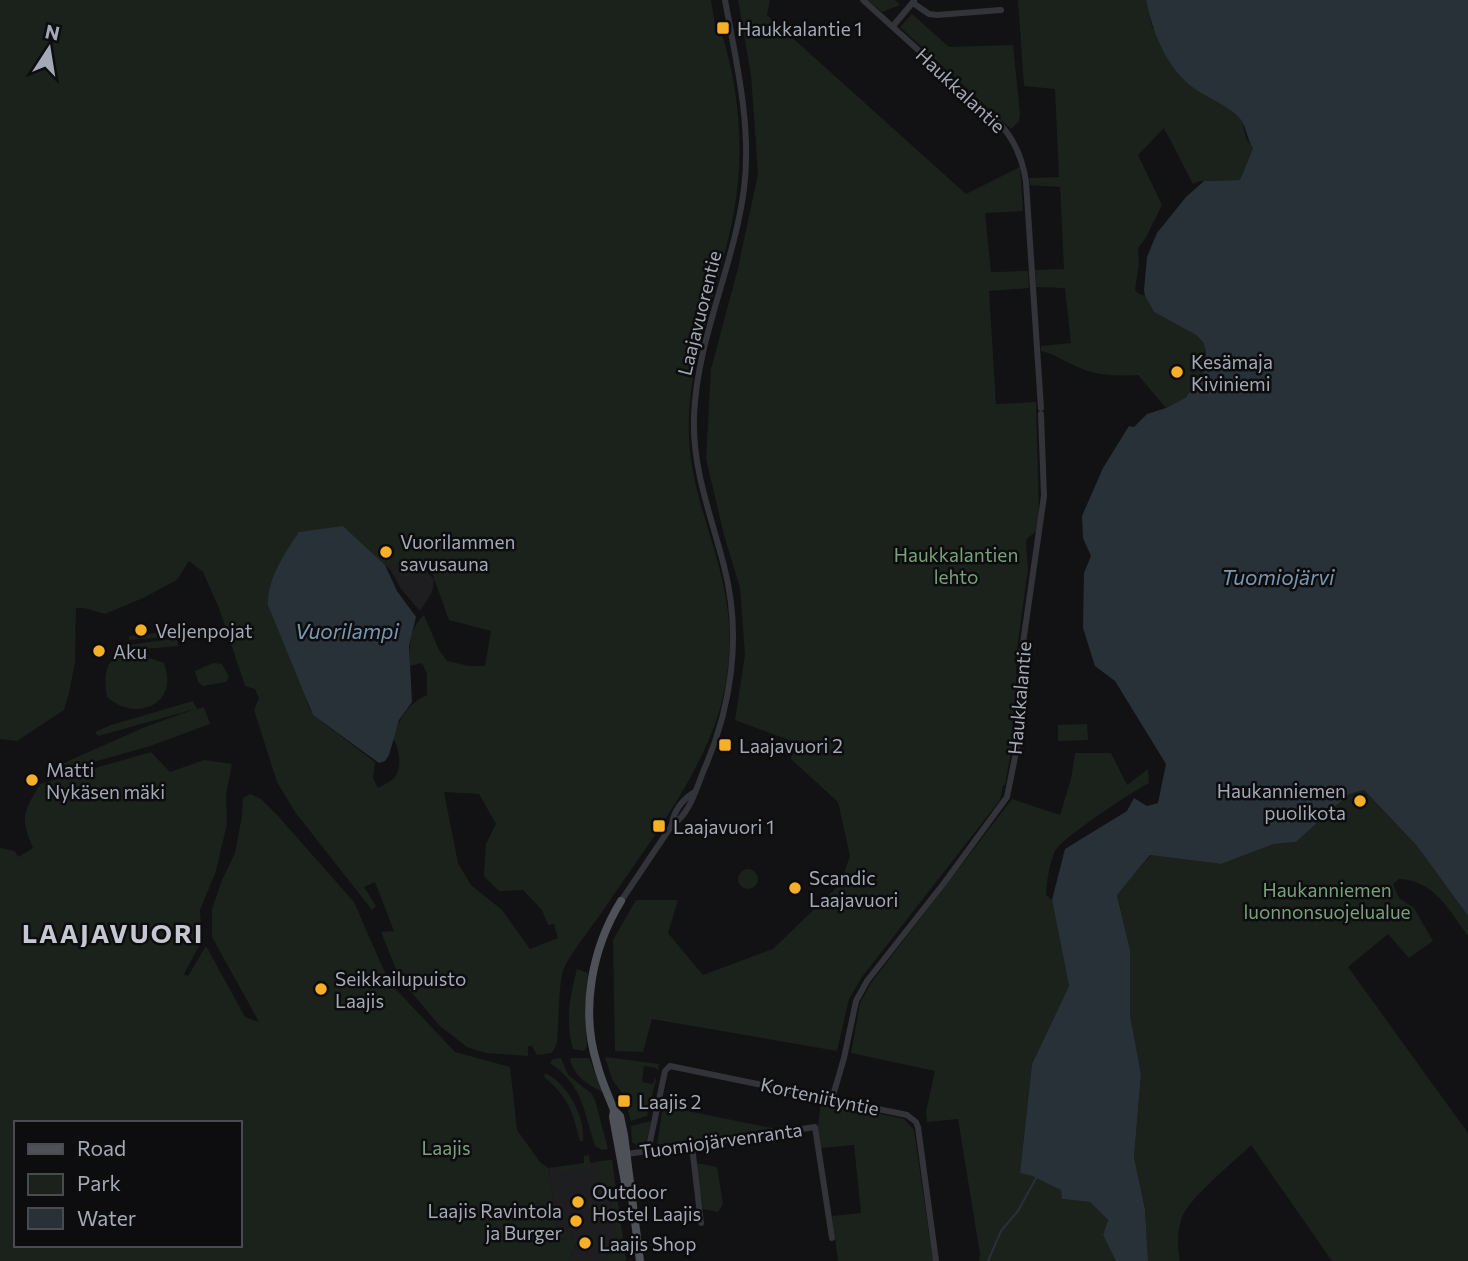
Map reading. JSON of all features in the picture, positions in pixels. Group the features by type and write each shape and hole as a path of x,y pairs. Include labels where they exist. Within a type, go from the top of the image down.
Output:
{"main road":[{"name":"Laajavuorentie","path":"621,901 606,925 594,966 590,1028 596,1062 614,1110 620,1116 632,1187 630,1194 640,1261"},
{"name":"Laajavuorentie","path":"614,1110 613,1118 626,1188 630,1194"}],"street":[{"name":"Laajavuorentie","path":"621,901 671,825 681,804 693,793 721,728 732,673 734,638 724,568 700,482 694,431 697,379 737,224 746,170 742,98 725,0"},
{"name":"Haukkalantie","path":"832,1099 856,1001 867,981 1007,797 1017,747 1021,657 1044,496 1026,182 1019,152 1001,125 863,0"},
{"path":"892,26 914,2 929,14 937,15 1001,10"},
{"name":"Korteniityntie","path":"649,1151 665,1071 670,1066 907,1115 916,1122 936,1261"},
{"name":"Tuomiojärvenranta","path":"627,1154 815,1127 832,1238"},
{"path":"692,1146 701,1223"}],"shaded area":[{"path":"372,551 417,560 434,580 432,592 420,611 401,589 391,571"},
{"path":"612,1160 626,1261 569,1261 578,1240 561,1242 561,1239 572,1237 571,1231 558,1233 548,1168"}],"green space":[{"path":"0,0 711,0 716,31 721,31 733,77 739,124 739,171 727,245 698,353 689,408 689,437 695,480 727,605 729,651 726,683 714,727 691,777 564,968 557,1043 552,1053 537,1055 532,1046 528,1046 528,1056 486,1053 467,1047 440,1026 400,979 381,932 394,931 375,882 364,887 376,906 372,910 295,812 277,782 254,710 259,698 255,689 245,686 219,608 203,572 189,561 177,580 105,614 76,608 75,662 64,710 17,741 0,739","holes":["343,526 385,565 430,567 449,620 491,631 485,666 469,666 447,661 439,650 424,615 419,620 411,639 410,666 422,663 427,674 427,695 409,707 402,718 393,738 398,752 397,774 378,788 373,778 375,762 313,715 309,708 273,584","444,792 479,794 496,824 486,844 484,876 499,891 523,890 542,910 548,925 554,924 558,938 530,949 502,910 471,885 458,863"]},
{"name":"Haukkalantien lehto","path":"738,0 770,0 767,15 966,194 1020,167 1023,211 985,213 991,272 1028,271 1029,288 989,291 996,404 1036,402 1039,516 1036,531 1027,539 1026,544 1028,569 1016,656 1017,719 1000,800 862,977 849,999 837,1051 652,1019 643,1052 615,1051 613,940 636,900 678,900 668,933 703,975 773,949 836,888 850,856 838,802 791,759 797,743 735,720 745,655 740,588 706,459 711,369 738,268 758,174 751,75"},
{"path":"868,0 895,0 900,5 882,12"},
{"path":"1018,0 1146,0 1152,27 1194,88 1227,107 1242,121 1246,138 1253,148 1240,180 1200,181 1193,184 1164,128 1138,155 1162,205 1138,248 1139,264 1135,290 1145,296 1154,312 1196,335 1203,342 1206,351 1203,376 1185,398 1166,408 1138,375 1094,373 1041,351 1041,346 1071,343 1065,288 1036,287 1035,270 1064,269 1060,187 1030,185 1029,178 1059,177 1055,89 1024,86"},
{"path":"912,14 949,47 1013,45 1020,114 1019,121 1011,129 900,27"},
{"path":"177,631 178,636 129,640 129,636"},
{"path":"177,638 178,646 123,651 122,646"},
{"path":"122,655 141,655 164,663 166,689 161,699 142,708 130,708 118,705 107,697 108,666"},
{"path":"213,663 222,664 229,677 226,682 203,686 198,682 195,671"},
{"path":"193,701 197,709 204,707 210,724 150,746 66,770 64,763 145,727 195,709 98,736 95,732"},
{"path":"1087,724 1088,740 1058,741 1058,725"},
{"name":"Laajis","path":"151,752 170,772 204,760 232,764 226,795 227,824 216,871 200,910 202,940 184,974 188,976 206,946 245,1017 259,1022 212,937 212,909 235,853 243,798 250,794 261,799 278,816 354,902 389,982 455,1052 510,1067 517,1130 540,1162 548,1168 558,1232 571,1231 572,1237 561,1241 578,1239 569,1261 0,1261 0,848 15,851 18,857 33,848 25,822 30,802 40,784"},
{"path":"1075,753 1111,753 1127,785 1148,769 1149,783 1084,826 1060,845 1053,856 1046,895 1052,900 1069,986 1032,1064 1020,1173 1062,1190 1062,1199 1090,1202 1108,1220 1103,1235 1116,1261 979,1261 958,1119 927,1122 926,1112 935,1071 851,1053 860,1003 871,983 1012,799 1060,815 1071,779"},
{"name":"Haukanniemen luonnonsuojelualue","path":"1364,790 1417,846 1468,916 1468,936 1440,898 1422,885 1399,879 1393,884 1399,898 1414,908 1433,941 1409,958 1388,934 1348,967 1468,1133 1468,1261 1332,1261 1251,1145 1203,1190 1182,1217 1178,1234 1180,1261 1148,1261 1145,1209 1134,1157 1141,1074 1130,1015 1130,950 1117,894 1151,855 1221,864 1274,844 1296,842 1349,794"},
{"path":"748,869 755,872 758,879 755,886 748,889 741,886 738,879 741,872"},
{"path":"577,969 588,973 585,1013 587,1046 584,1051 573,1049 569,1029"},
{"path":"605,1057 659,1064 658,1071 656,1068 644,1066 642,1082 653,1084 656,1079 647,1116 631,1121 624,1096 612,1079"},
{"path":"561,1058 568,1075 592,1094 608,1149 602,1150 595,1146 576,1090 550,1063 553,1059"},
{"path":"570,1058 589,1058 603,1092 586,1083 577,1074"},
{"path":"545,1073 561,1085 573,1102 581,1122 583,1141 580,1141 568,1105 544,1077"},
{"path":"821,1101 904,1119 914,1130 933,1261 838,1261 832,1216 861,1213 854,1145 821,1148 818,1127"},
{"path":"663,1106 777,1129 657,1145"},
{"path":"651,1121 647,1140 640,1148 632,1142 631,1126"},
{"path":"589,1155 591,1168 558,1172 557,1167 584,1163 584,1156"},
{"path":"612,1160 616,1193 602,1195 599,1161"},
{"path":"696,1163 717,1167 723,1204 718,1212 703,1209"},
{"path":"617,1198 623,1238 616,1239 610,1199"},
{"path":"624,1247 626,1261 605,1261 610,1250"}],"water":[{"name":"Tuomiojärvi","path":"1146,0 1468,0 1468,916 1417,846 1364,790 1349,794 1296,842 1274,844 1221,864 1150,855 1117,895 1130,950 1130,1015 1141,1074 1134,1157 1145,1209 1148,1261 1116,1261 1103,1235 1108,1220 1090,1202 1062,1199 1061,1190 1020,1173 1032,1064 1069,986 1052,900 1065,849 1127,811 1134,798 1147,806 1158,803 1166,764 1115,681 1095,666 1083,628 1084,573 1091,556 1083,538 1082,516 1103,468 1129,426 1134,427 1147,414 1185,398 1203,376 1206,351 1203,342 1196,335 1154,312 1145,296 1147,257 1157,233 1186,197 1204,181 1240,180 1253,148 1242,122 1235,114 1195,89 1176,71 1162,49"},
{"name":"Vuorilampi","path":"343,526 385,565 397,591 416,617 409,646 412,702 399,720 389,755 385,761 379,763 313,715 268,605 274,576 299,532"}],"waterway":[{"path":"988,1261 1001,1231 1018,1211 1036,1178"}],"place":[{"name":"Haukkalantie 1","path":"723,28"},
{"name":"Kesämaja Kiviniemi","path":"1177,372"},
{"name":"Vuorilammen savusauna","path":"386,552"},
{"name":"Veljenpojat","path":"141,630"},
{"name":"Aku","path":"99,651"},
{"name":"Laajavuori 2","path":"725,745"},
{"name":"Matti Nykäsen mäki","path":"32,780"},
{"name":"Haukanniemen puolikota","path":"1360,801"},
{"name":"Laajavuori 1","path":"659,826"},
{"name":"Scandic Laajavuori","path":"795,888"},
{"name":"Seikkailupuisto Laajis","path":"321,989"},
{"name":"Laajis 2","path":"624,1101"},
{"name":"Outdoor Hostel Laajis","path":"578,1202"},
{"name":"Laajis Ravintola ja Burger","path":"576,1221"},
{"name":"Laajis Shop","path":"585,1243"}],"district":[{"name":"LAAJAVUORI","path":"113,932"}]}
